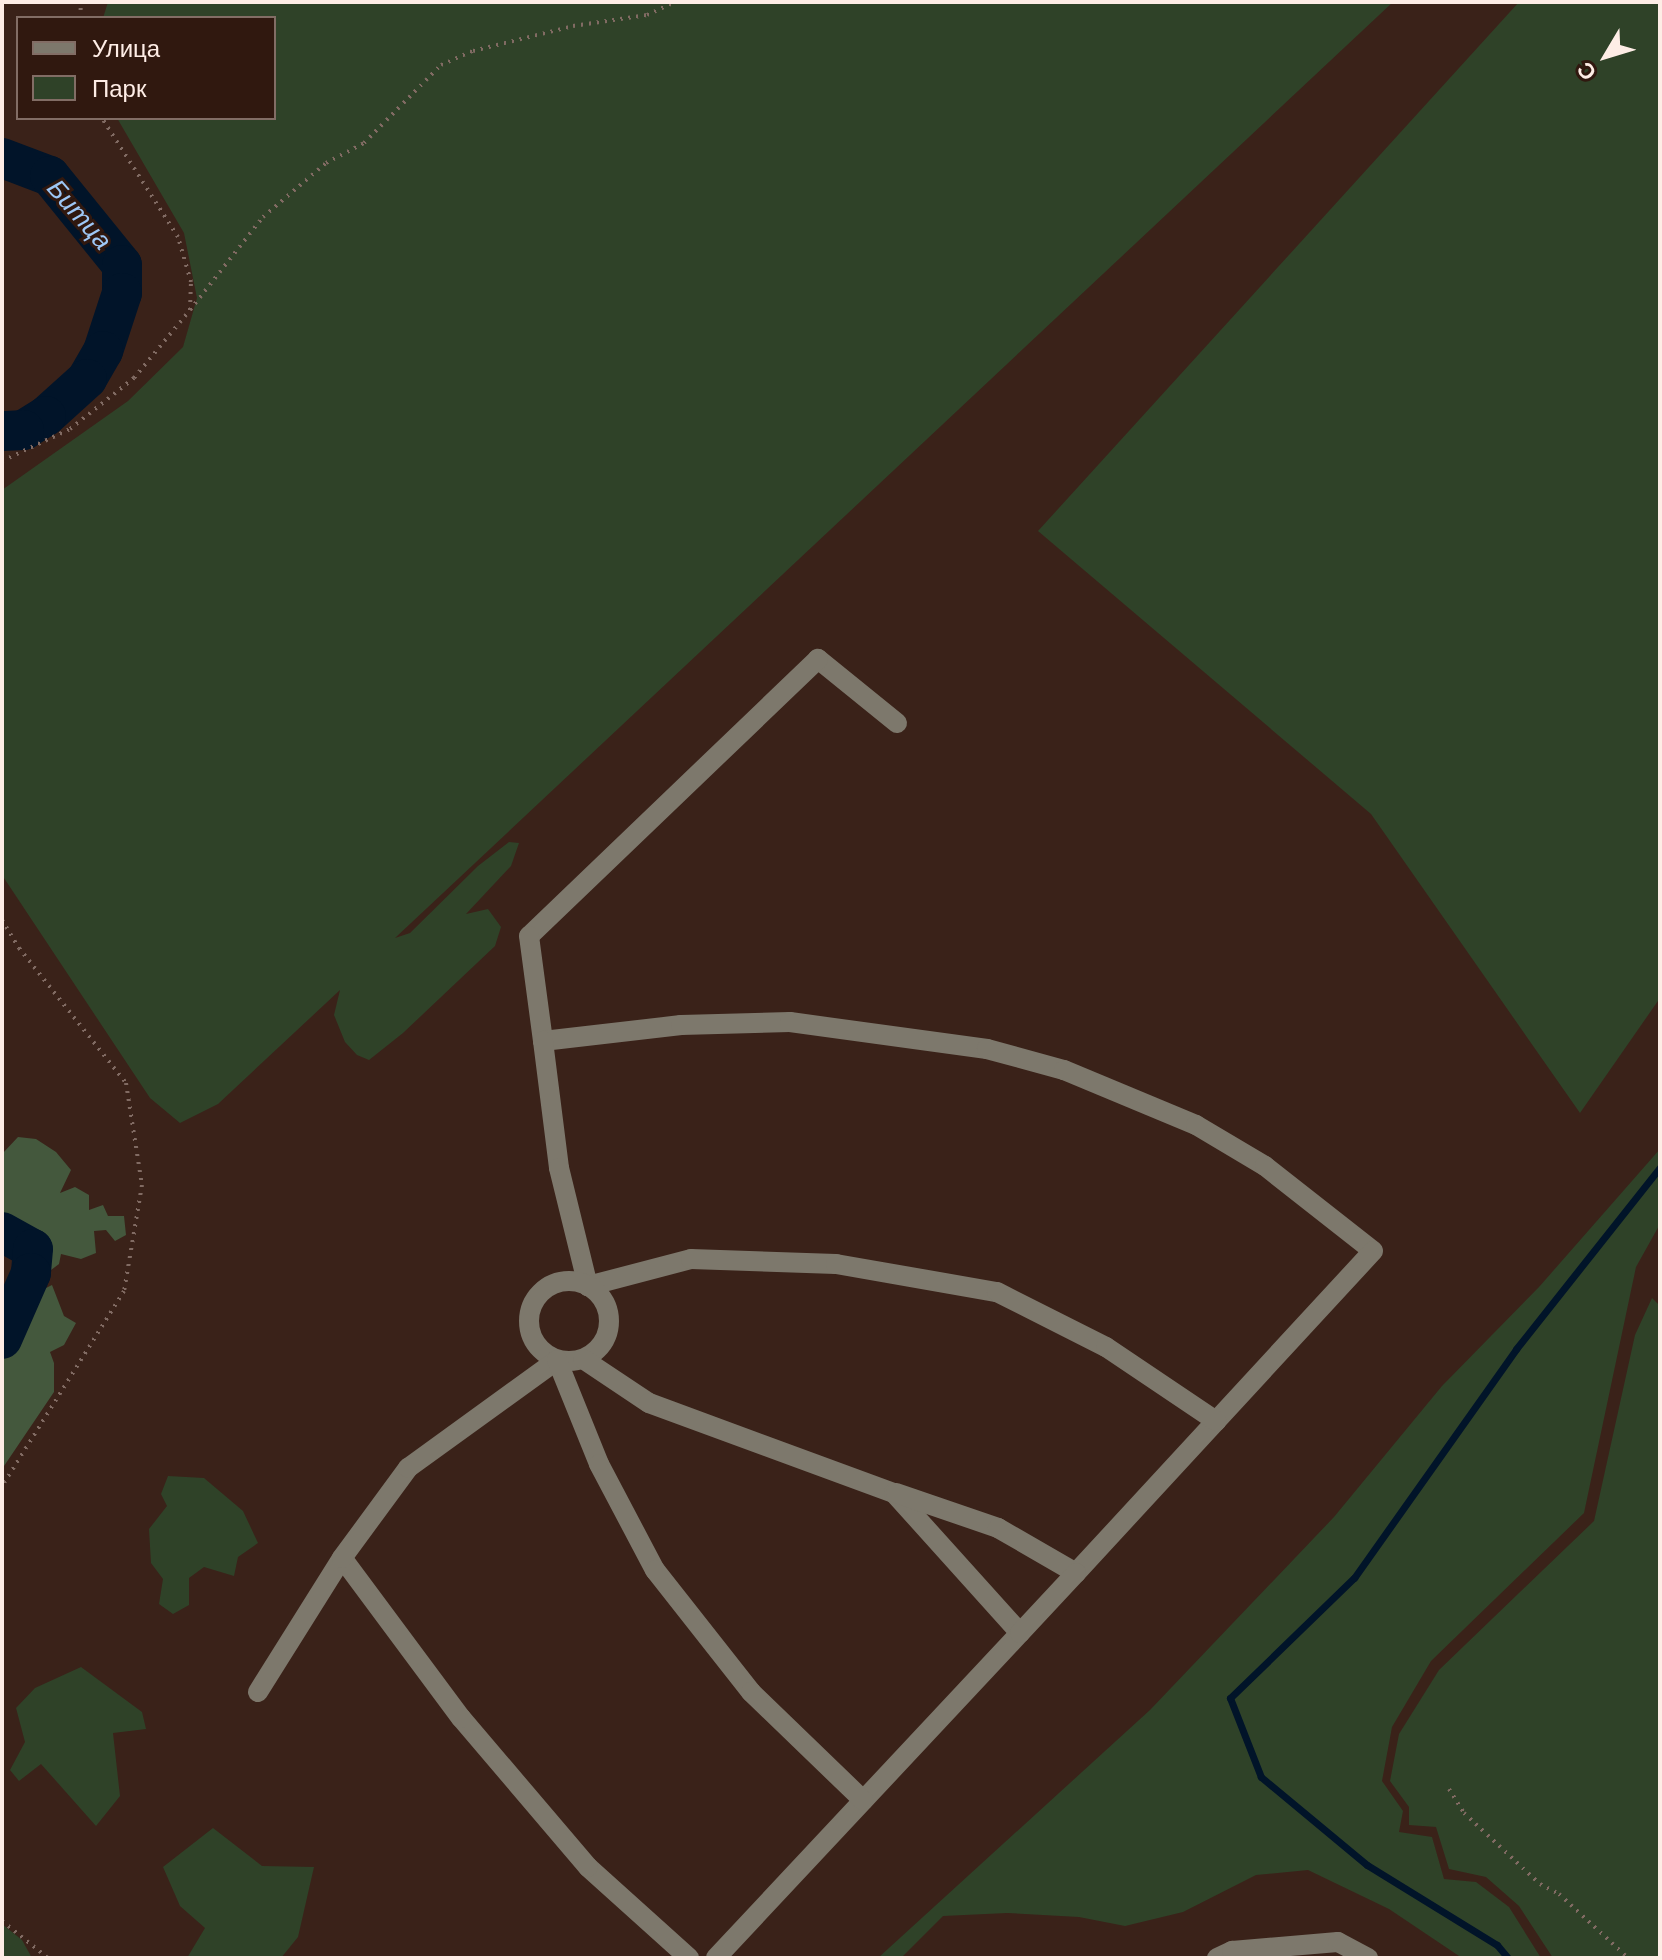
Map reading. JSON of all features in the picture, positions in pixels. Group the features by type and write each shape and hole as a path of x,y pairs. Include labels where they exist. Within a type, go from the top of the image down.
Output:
{"lane":[{"path":"588,1286 559,1168 529,936 818,659 897,723"},
{"path":"543,1041 681,1025 790,1022 987,1049 1064,1070 1196,1125 1265,1166 1373,1251 716,1958"},
{"path":"588,1286 691,1259 836,1264 997,1292 1106,1347 1216,1421"},
{"path":"583,1359 603,1343 608,1331 606,1305 588,1286 576,1282 550,1286 532,1305 529,1318 536,1344 557,1360 599,1464 655,1570 751,1692 863,1800"},
{"path":"258,1692 342,1558 408,1468 557,1360 583,1359 649,1403 998,1528 1076,1573"},
{"path":"894,1493 1020,1633"},
{"path":"342,1558 461,1718 588,1867 689,1958"},
{"path":"1217,1958 1232,1951 1338,1942 1368,1958"}],"path":[{"path":"2,461 70,429 123,387 190,310 263,217 326,163 364,143 441,65 473,51 573,26 647,15 675,2"},
{"path":"103,120 178,237 191,282 190,310"},
{"path":"2,920 19,948 126,1083 142,1185 124,1291 2,1486"},
{"path":"1449,1789 1464,1813 1540,1884 1559,1894 1628,1958"},
{"path":"2,1921 48,1958"}],"green space":[{"path":"108,2 1393,2 395,938 410,933 478,866 509,842 519,843 511,866 466,914 488,909 501,927 495,946 403,1033 369,1060 357,1055 345,1042 334,1015 340,990 218,1104 180,1123 150,1098 2,875 2,490 128,401 183,347 197,298 184,233 118,120 276,120 276,16 104,16"},
{"path":"1519,2 1660,2 1660,998 1580,1113 1371,814 1038,531"},
{"path":"18,1137 36,1139 56,1152 71,1170 60,1193 75,1187 89,1195 89,1210 103,1205 108,1216 124,1216 126,1235 115,1241 106,1230 94,1231 96,1253 81,1259 61,1254 59,1264 51,1270 44,1269 36,1259 38,1248 32,1242 31,1232 2,1227 2,1154"},
{"path":"1660,1149 1660,1224 1636,1267 1584,1513 1431,1661 1392,1727 1382,1781 1403,1811 1399,1832 1432,1837 1444,1879 1476,1882 1509,1907 1541,1958 1462,1958 1389,1909 1308,1870 1256,1875 1183,1912 1125,1926 1079,1917 1007,1913 943,1916 901,1958 878,1958 1150,1710 1334,1517 1442,1386 1539,1287"},
{"path":"52,1285 64,1316 76,1323 64,1345 50,1352 54,1363 54,1392 2,1469 2,1359 36,1293"},
{"path":"1652,1298 1660,1306 1660,1958 1553,1958 1519,1906 1486,1877 1449,1869 1436,1827 1409,1825 1409,1807 1390,1781 1399,1734 1439,1670 1594,1521 1635,1335"},
{"path":"168,1476 204,1478 243,1511 258,1543 238,1557 234,1576 204,1567 189,1578 189,1605 173,1614 159,1604 163,1579 151,1563 149,1529 167,1506 161,1494"},
{"path":"81,1667 142,1712 146,1729 113,1733 120,1796 96,1826 41,1764 19,1781 10,1770 25,1742 16,1708 35,1688"},
{"path":"213,1828 262,1866 314,1867 298,1937 281,1958 187,1958 205,1928 180,1906 163,1867"},
{"path":"2,1924 22,1940 32,1958 2,1958"}],"waterway":[{"name":"Битца","path":"2,158 50,176 122,265 122,293 103,351 87,379 46,416 24,430 2,431"},
{"path":"1508,1958 1497,1945 1367,1865 1261,1777 1230,1698 1354,1578 1516,1349 1660,1167"},
{"name":"Битца","path":"2,1232 33,1249 31,1273 2,1339"}]}
